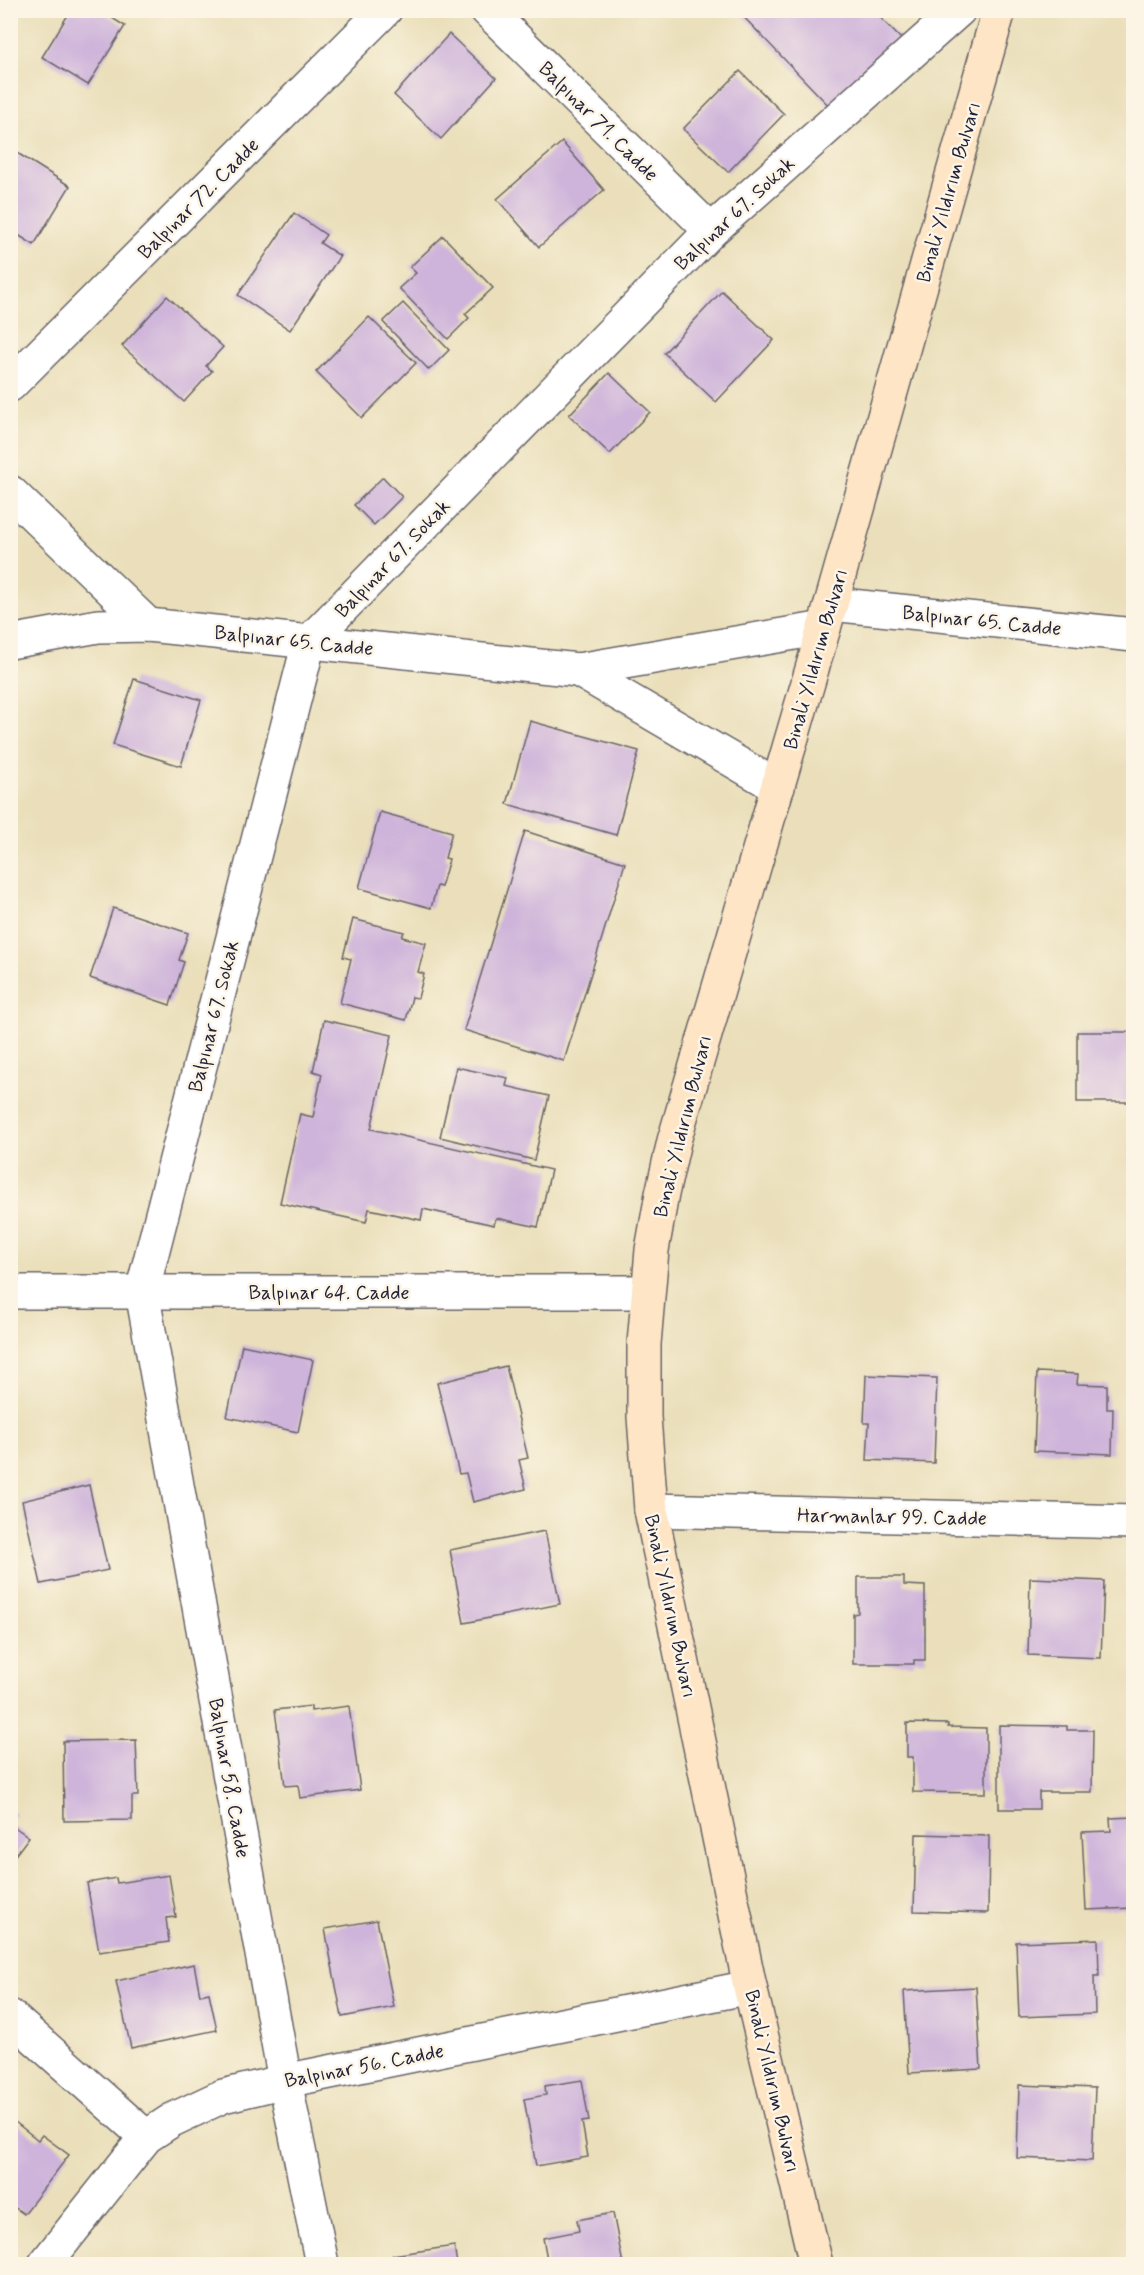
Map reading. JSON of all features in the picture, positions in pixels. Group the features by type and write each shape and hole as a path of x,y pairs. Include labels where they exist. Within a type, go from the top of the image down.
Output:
{"main road":[{"name":"Binali Yıldırım Bulvarı","path":"816,2265 750,1988 651,1510 644,1417 647,1292 662,1194 675,1141 828,616 999,10"}],"street":[{"name":"Balpınar 72. Cadde","path":"10,385 385,10"},
{"name":"Balpınar 71. Cadde","path":"487,10 711,231"},
{"name":"Balpınar 67. Sokak","path":"142,1292 309,642 711,231 959,10"},
{"path":"10,492 148,625"},
{"name":"Balpınar 65. Cadde","path":"10,642 98,626 148,625 578,670 828,616 1134,635"},
{"name":"Balpınar 65. Cadde","path":"578,670 778,787"},
{"name":"Balpınar 64. Cadde","path":"10,1292 647,1292"},
{"name":"Balpınar 58. Cadde","path":"142,1292 285,2081 322,2265"},
{"name":"Harmanlar 99. Cadde","path":"651,1510 1134,1522"},
{"name":"Balpınar 56. Cadde","path":"45,2265 146,2137 172,2120 223,2096 285,2081 750,1988"},
{"path":"10,2016 146,2137"}],"building":[{"path":"71,10 99,10 125,26 88,85 42,57"},
{"path":"737,10 873,10 901,39 831,108"},
{"path":"449,34 496,78 441,139 394,95"},
{"path":"740,71 784,114 728,172 683,129"},
{"path":"562,142 604,190 539,247 497,199"},
{"path":"14,151 70,186 34,245 10,230 10,157"},
{"path":"294,213 326,235 320,243 340,256 290,330 238,295"},
{"path":"443,236 493,288 465,314 469,318 448,339 399,288 416,273 410,267"},
{"path":"722,291 774,340 716,402 664,353"},
{"path":"167,296 223,347 206,366 212,371 184,402 122,346"},
{"path":"403,303 449,350 429,370 383,322"},
{"path":"369,317 416,363 362,418 316,372"},
{"path":"609,373 650,412 610,454 569,415"},
{"path":"383,477 402,497 374,525 354,505"},
{"path":"134,679 201,700 181,766 113,745"},
{"path":"530,721 639,751 616,835 507,804"},
{"path":"380,812 452,832 445,858 449,859 441,887 437,886 431,908 359,888"},
{"path":"525,831 625,863 564,1061 464,1030"},
{"path":"113,908 188,933 179,960 184,962 170,1005 90,978"},
{"path":"353,919 404,932 402,937 426,943 418,972 424,974 418,998 412,997 406,1020 340,1003 351,959 343,957"},
{"path":"324,1020 392,1035 371,1129 551,1170 538,1227 496,1218 494,1225 423,1209 421,1220 369,1209 366,1222 280,1203 300,1114 313,1117 322,1074 313,1071"},
{"path":"1077,1032 1134,1032 1134,1102 1077,1102"},
{"path":"456,1067 508,1078 506,1086 549,1096 534,1160 440,1137"},
{"path":"242,1345 313,1360 298,1432 227,1417"},
{"path":"506,1366 528,1458 519,1460 526,1489 473,1502 466,1473 459,1474 437,1383"},
{"path":"1037,1372 1078,1374 1077,1384 1107,1385 1107,1409 1113,1409 1112,1454 1034,1451"},
{"path":"866,1375 937,1378 934,1463 867,1460 869,1423 864,1423"},
{"path":"89,1485 108,1570 41,1584 22,1501"},
{"path":"545,1531 560,1604 464,1623 450,1550"},
{"path":"858,1577 904,1577 904,1585 925,1586 925,1660 914,1660 914,1664 853,1664 853,1614 858,1613"},
{"path":"1030,1578 1104,1581 1101,1658 1028,1655"},
{"path":"311,1706 311,1711 349,1706 360,1790 300,1798 298,1785 285,1786 275,1710"},
{"path":"907,1723 986,1728 986,1793 913,1792 913,1757 907,1757"},
{"path":"999,1725 1067,1726 1067,1730 1093,1730 1092,1792 1039,1792 1039,1809 999,1809"},
{"path":"136,1740 138,1796 132,1796 132,1820 64,1821 63,1741"},
{"path":"10,1810 16,1814 10,1822"},
{"path":"1134,1817 1134,1908 1086,1910 1082,1832 1111,1831 1110,1818"},
{"path":"10,1824 29,1837 10,1862"},
{"path":"916,1834 989,1836 988,1913 914,1911"},
{"path":"169,1875 176,1917 166,1918 169,1942 99,1952 87,1883 116,1878 117,1883"},
{"path":"377,1920 394,2007 342,2017 325,1929"},
{"path":"1098,1939 1099,1976 1094,1976 1095,2014 1019,2017 1016,1942"},
{"path":"194,1964 200,1995 209,1993 217,2030 131,2048 116,1981"},
{"path":"976,1987 981,2069 909,2073 904,1991"},
{"path":"582,2080 589,2121 582,2122 588,2157 536,2166 524,2099 546,2095 545,2086"},
{"path":"1019,2085 1095,2088 1092,2161 1017,2158"},
{"path":"10,2118 38,2140 42,2135 69,2155 24,2214 10,2204"},
{"path":"613,2213 623,2264 548,2264 543,2238 579,2231 577,2220"},
{"path":"454,2246 457,2264 394,2264 393,2255"}]}
